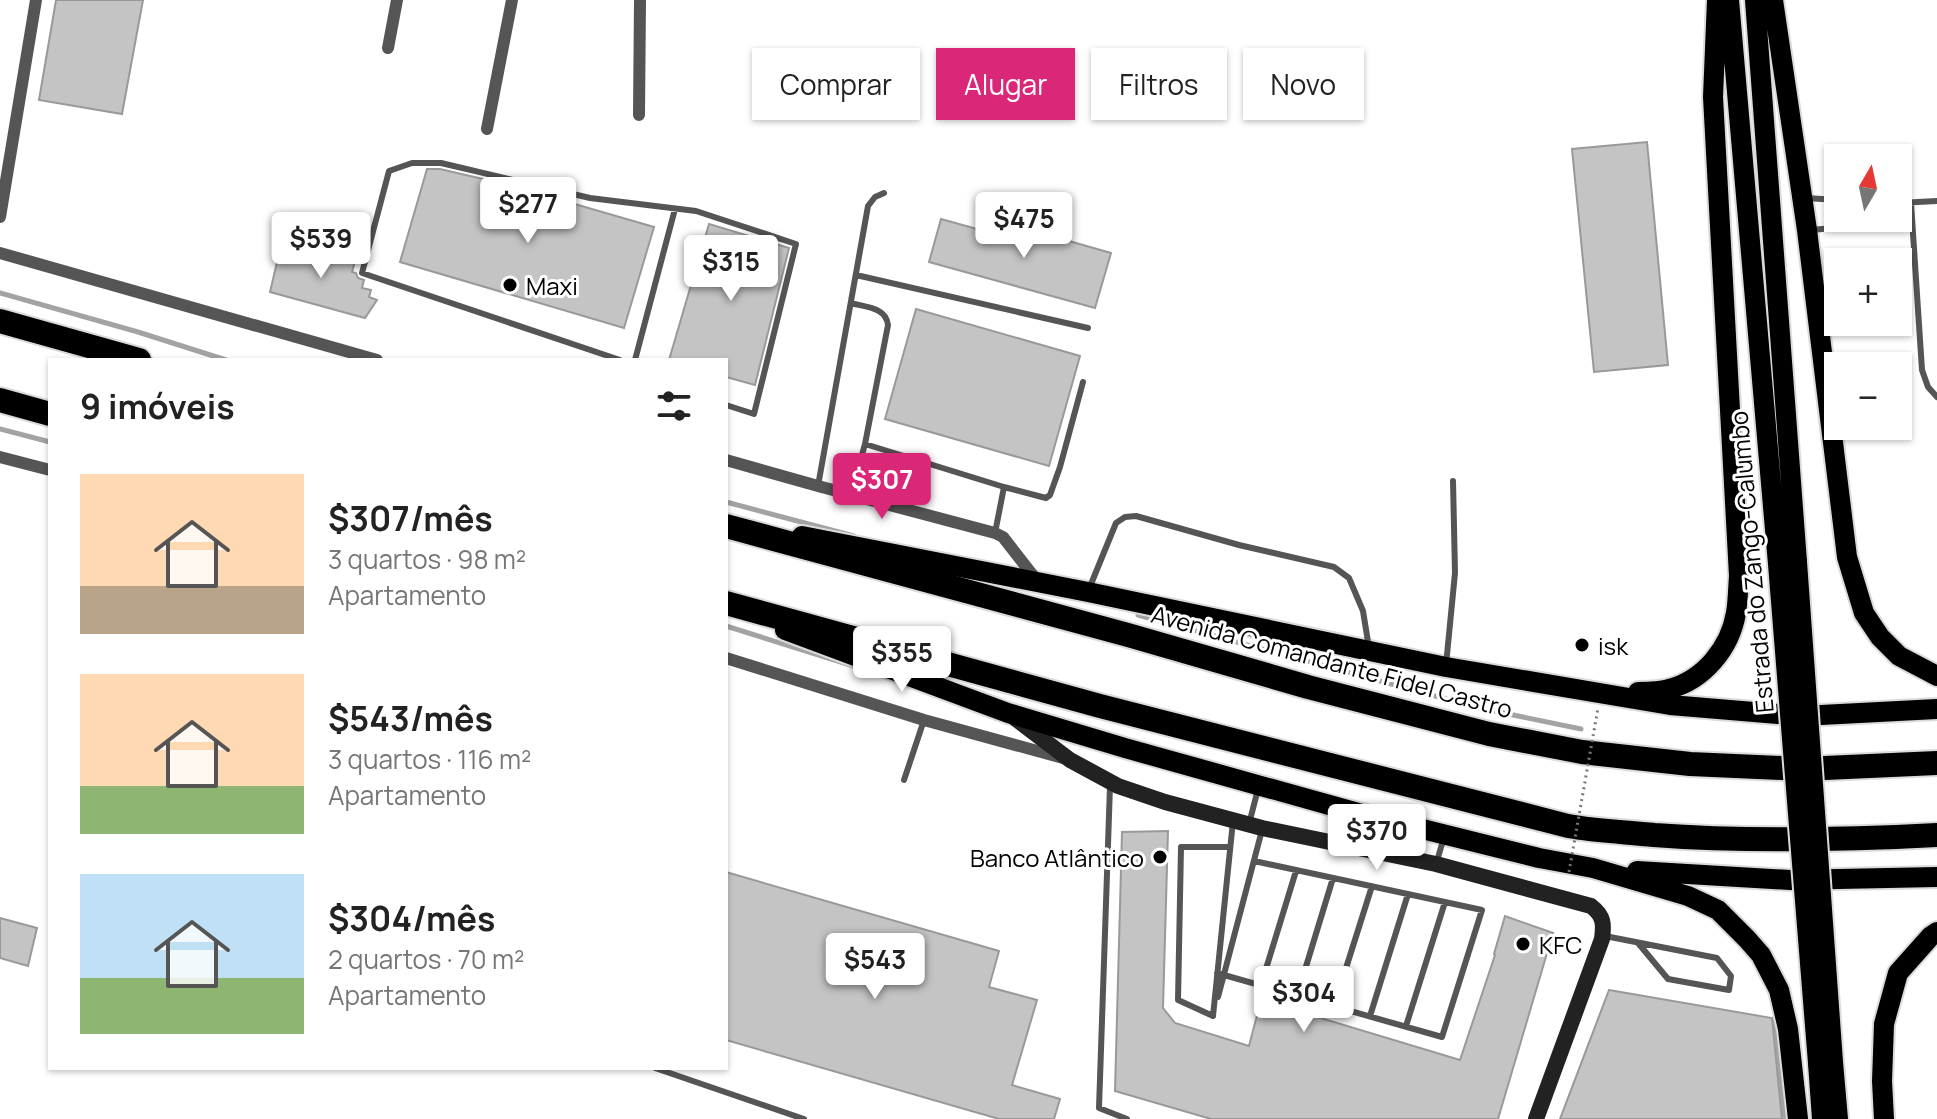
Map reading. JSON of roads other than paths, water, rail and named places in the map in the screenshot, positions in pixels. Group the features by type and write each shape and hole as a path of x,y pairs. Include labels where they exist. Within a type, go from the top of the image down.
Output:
{"highway":[{"path":"0,321 132,358"},
{"path":"0,400 48,413"},
{"name":"Avenida Comandante Fidel Castro","path":"728,524 1308,687 1489,734 1582,752 1690,764 1825,768 1937,763"},
{"path":"728,604 1100,706 1568,826 1686,837 1787,841 1937,835"}],"main road":[{"path":"1555,687 1613,692 1670,689 1690,680 1709,666 1723,649 1736,616 1739,576 1713,97 1717,0"},
{"name":"Estrada do Zango-Calumbo","path":"1729,0 1788,563"},
{"name":"Estrada do Zango-Calumbo","path":"1755,0 1788,563 1825,1063 1822,1119"},
{"path":"1773,0 1803,198 1847,557 1864,613 1880,637 1899,656 1937,676"},
{"path":"728,523 1088,592 1446,667 1670,705 1821,715 1937,709"},
{"path":"728,610 1008,713 1358,813 1539,858 1593,868 1692,876 1790,880 1937,877"},
{"path":"1593,868 1688,896 1718,910 1761,955 1779,990 1788,1029 1798,1119"},
{"path":"1884,1119 1884,1024 1898,973 1937,932"},
{"name":"Estrada do Zango-Calumbo","path":"1825,1063 1838,1119"}],"street":[{"path":"0,217 36,0"},
{"path":"388,48 397,0"},
{"path":"487,129 512,0"},
{"path":"639,115 640,0"},
{"path":"0,253 370,358"},
{"path":"0,457 48,469"},
{"path":"728,461 995,533 1003,537 1038,582"},
{"path":"728,659 924,720 1070,760"},
{"path":"1008,713 1070,760 1110,782 1165,802 1248,824 1436,864 1591,906 1598,911 1603,919 1603,936 1536,1119"}],"lane":[{"path":"614,358 362,273 389,171 412,163 441,163 590,198 696,211 796,244 754,414 728,406"},
{"path":"818,486 868,206 875,197 884,193"},
{"path":"1803,198 1824,199"},
{"path":"1912,203 1937,201"},
{"path":"636,358 675,209"},
{"path":"1912,221 1922,370 1928,387 1937,397"},
{"path":"1807,230 1824,229"},
{"path":"856,275 1088,328"},
{"path":"851,303 882,312 888,325 865,444 851,494"},
{"path":"865,444 1046,498 1050,495 1083,382"},
{"path":"1446,667 1455,573 1453,481"},
{"path":"995,533 1004,487"},
{"path":"1088,592 1116,523 1125,517 1136,516 1334,567 1349,578 1363,611 1370,651"},
{"path":"904,780 924,720"},
{"path":"1110,782 1099,1108 1127,1119"},
{"path":"1230,847 1181,847 1178,1000 1213,1016 1221,974 1254,861 1248,824 1258,785"},
{"path":"1221,974 1230,847 1248,824"},
{"path":"1436,864 1444,834"},
{"path":"1221,974 1442,1037 1482,910 1254,861"},
{"path":"1261,985 1296,871"},
{"path":"1297,996 1333,878"},
{"path":"1334,1006 1372,886"},
{"path":"1370,1016 1408,894"},
{"path":"1406,1026 1445,902"},
{"path":"1603,936 1717,958 1731,976 1729,990 1668,979 1638,943"},
{"path":"661,1070 804,1119"}],"waterway":[{"path":"0,293 220,358"},
{"path":"0,429 48,441"},
{"path":"728,503 854,536"},
{"path":"1138,615 1479,708 1581,729"},
{"path":"728,627 860,668"},
{"path":"1775,1017 1785,1119"}],"place":[{"name":"Maxi","path":"510,285"},
{"name":"isk","path":"1582,645"},
{"name":"Banco Atlântico","path":"1160,857"},
{"name":"KFC","path":"1523,944"}]}
